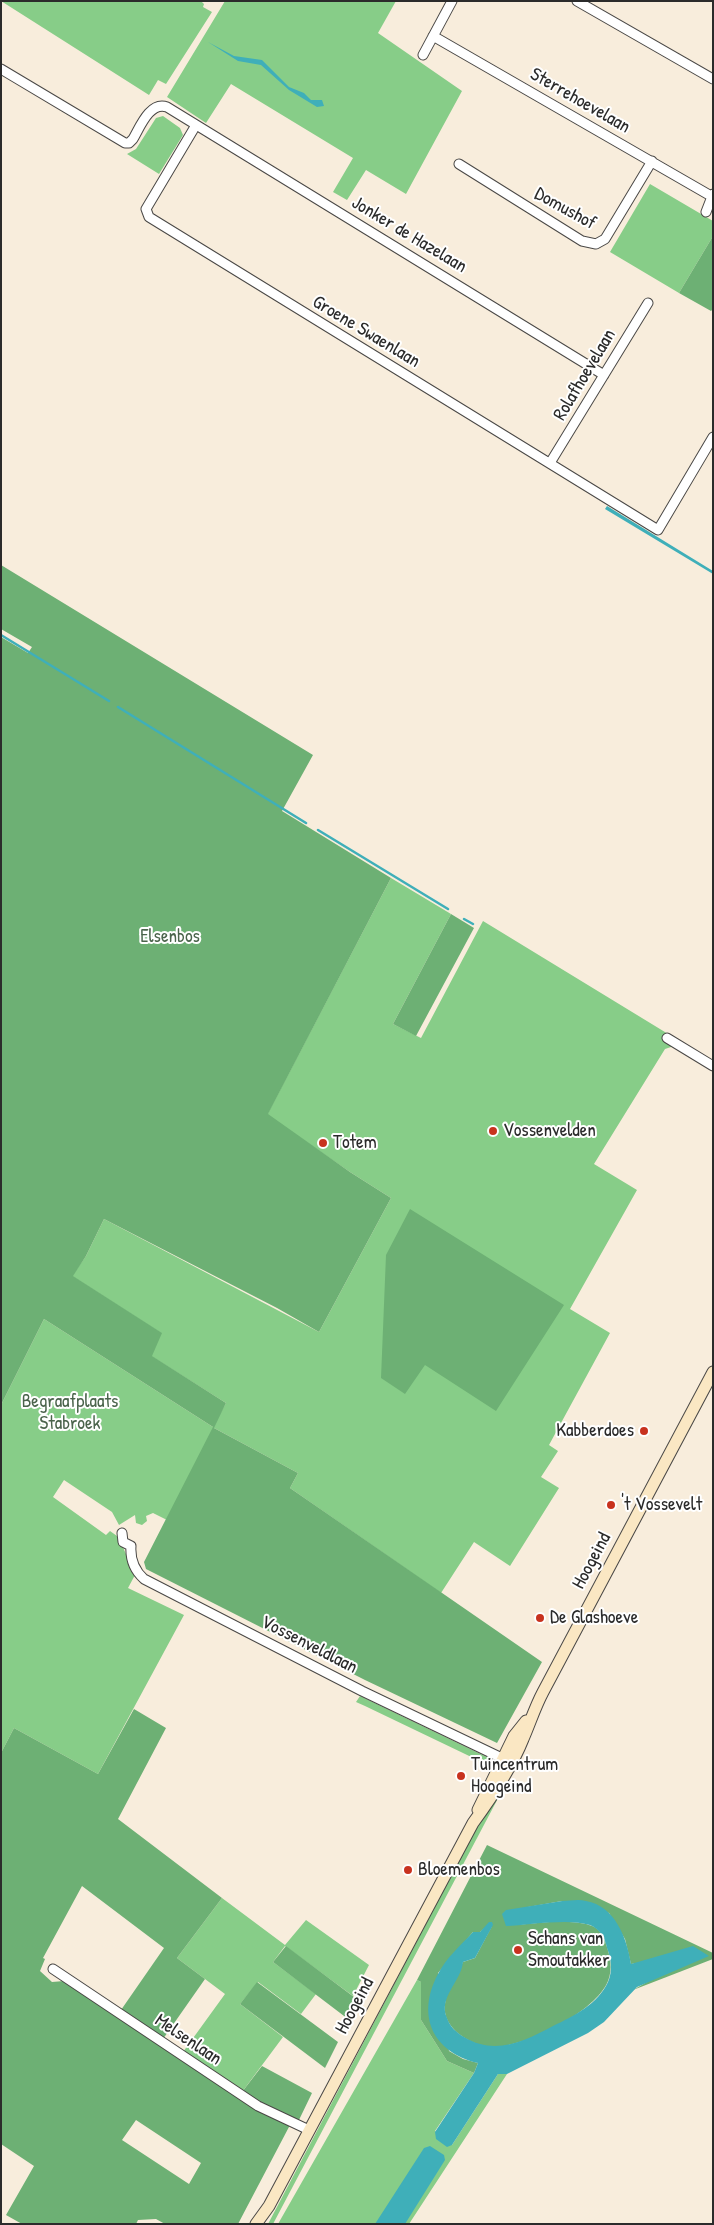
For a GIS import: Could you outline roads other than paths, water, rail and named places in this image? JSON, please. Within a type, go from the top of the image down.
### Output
[{"type":"main road","name":"Hoogeind","points":[[256,2224],[269,2206],[473,1823],[489,1802],[506,1760],[523,1739],[531,1714],[713,1372]]},
{"type":"main road","name":"Hoogeind","points":[[264,2224],[269,2206]]},
{"type":"street","points":[[423,55],[452,1]]},
{"type":"street","points":[[577,1],[713,79]]},
{"type":"street","name":"Sterrehoevelaan","points":[[433,36],[712,195],[706,212]]},
{"type":"street","name":"Jonker de Hazelaan","points":[[1,69],[124,143],[129,143],[133,139],[148,115],[158,106],[167,107],[604,375]]},
{"type":"street","name":"Groene Swaenlaan","points":[[196,125],[146,209],[149,217],[658,530],[713,437]]},
{"type":"street","name":"Domushof","points":[[458,164],[582,242],[596,244],[605,239],[652,161]]},
{"type":"street","name":"Rolafhoevelaan","points":[[550,463],[648,303]]},
{"type":"street","points":[[667,1038],[713,1066]]},
{"type":"street","name":"Vossenveldlaan","points":[[122,1533],[123,1542],[131,1546],[134,1568],[144,1579],[353,1686],[506,1760]]},
{"type":"street","name":"Melsenlaan","points":[[54,1969],[258,2106],[309,2130]]},
{"type":"water","points":[[208,42],[234,56],[262,60],[289,87],[304,93],[311,100],[322,100],[324,106],[317,107],[289,90],[261,65],[238,61]]},
{"type":"water","points":[[607,506],[713,571],[713,574],[605,509]]},
{"type":"water","points":[[562,1901],[586,1901],[605,1909],[612,1916],[623,1934],[631,1964],[693,1946],[709,1956],[637,1987],[604,2022],[588,2033],[507,2074],[498,2074],[452,2145],[447,2147],[436,2139],[435,2132],[474,2073],[478,2063],[462,2058],[449,2050],[439,2041],[433,2030],[428,2004],[438,1974],[449,1957],[473,1932],[480,1932],[489,1922],[492,1922],[493,1925],[475,1958],[463,1962],[445,2003],[448,2021],[454,2029],[476,2043],[498,2046],[532,2037],[577,2013],[598,1997],[610,1978],[610,1960],[602,1934],[590,1925],[571,1922],[506,1926],[502,1914],[506,1910]]},
{"type":"water","points":[[430,2146],[444,2155],[445,2160],[405,2224],[375,2224],[424,2148]]},
{"type":"waterway","points":[[1,635],[109,701]]},
{"type":"waterway","points":[[118,707],[306,823]]},
{"type":"waterway","points":[[318,830],[448,909]]},
{"type":"waterway","points":[[464,919],[473,924]]},
{"type":"place","name":"Vossenvelden","points":[[493,1131]]},
{"type":"place","name":"Totem","points":[[323,1143]]},
{"type":"place","name":"Kabberdoes","points":[[644,1431]]},
{"type":"place","name":"'t Vossevelt","points":[[611,1505]]},
{"type":"place","name":"De Glashoeve","points":[[540,1618]]},
{"type":"place","name":"Tuincentrum Hoogeind","points":[[461,1776]]},
{"type":"place","name":"Bloemenbos","points":[[408,1870]]},
{"type":"place","name":"Schans van Smoutakker","points":[[518,1950]]},
{"type":"park label","name":"Elsenbos","points":[[170,937]]},
{"type":"park label","name":"Begraafplaats Stabroek","points":[[70,1413]]}]
